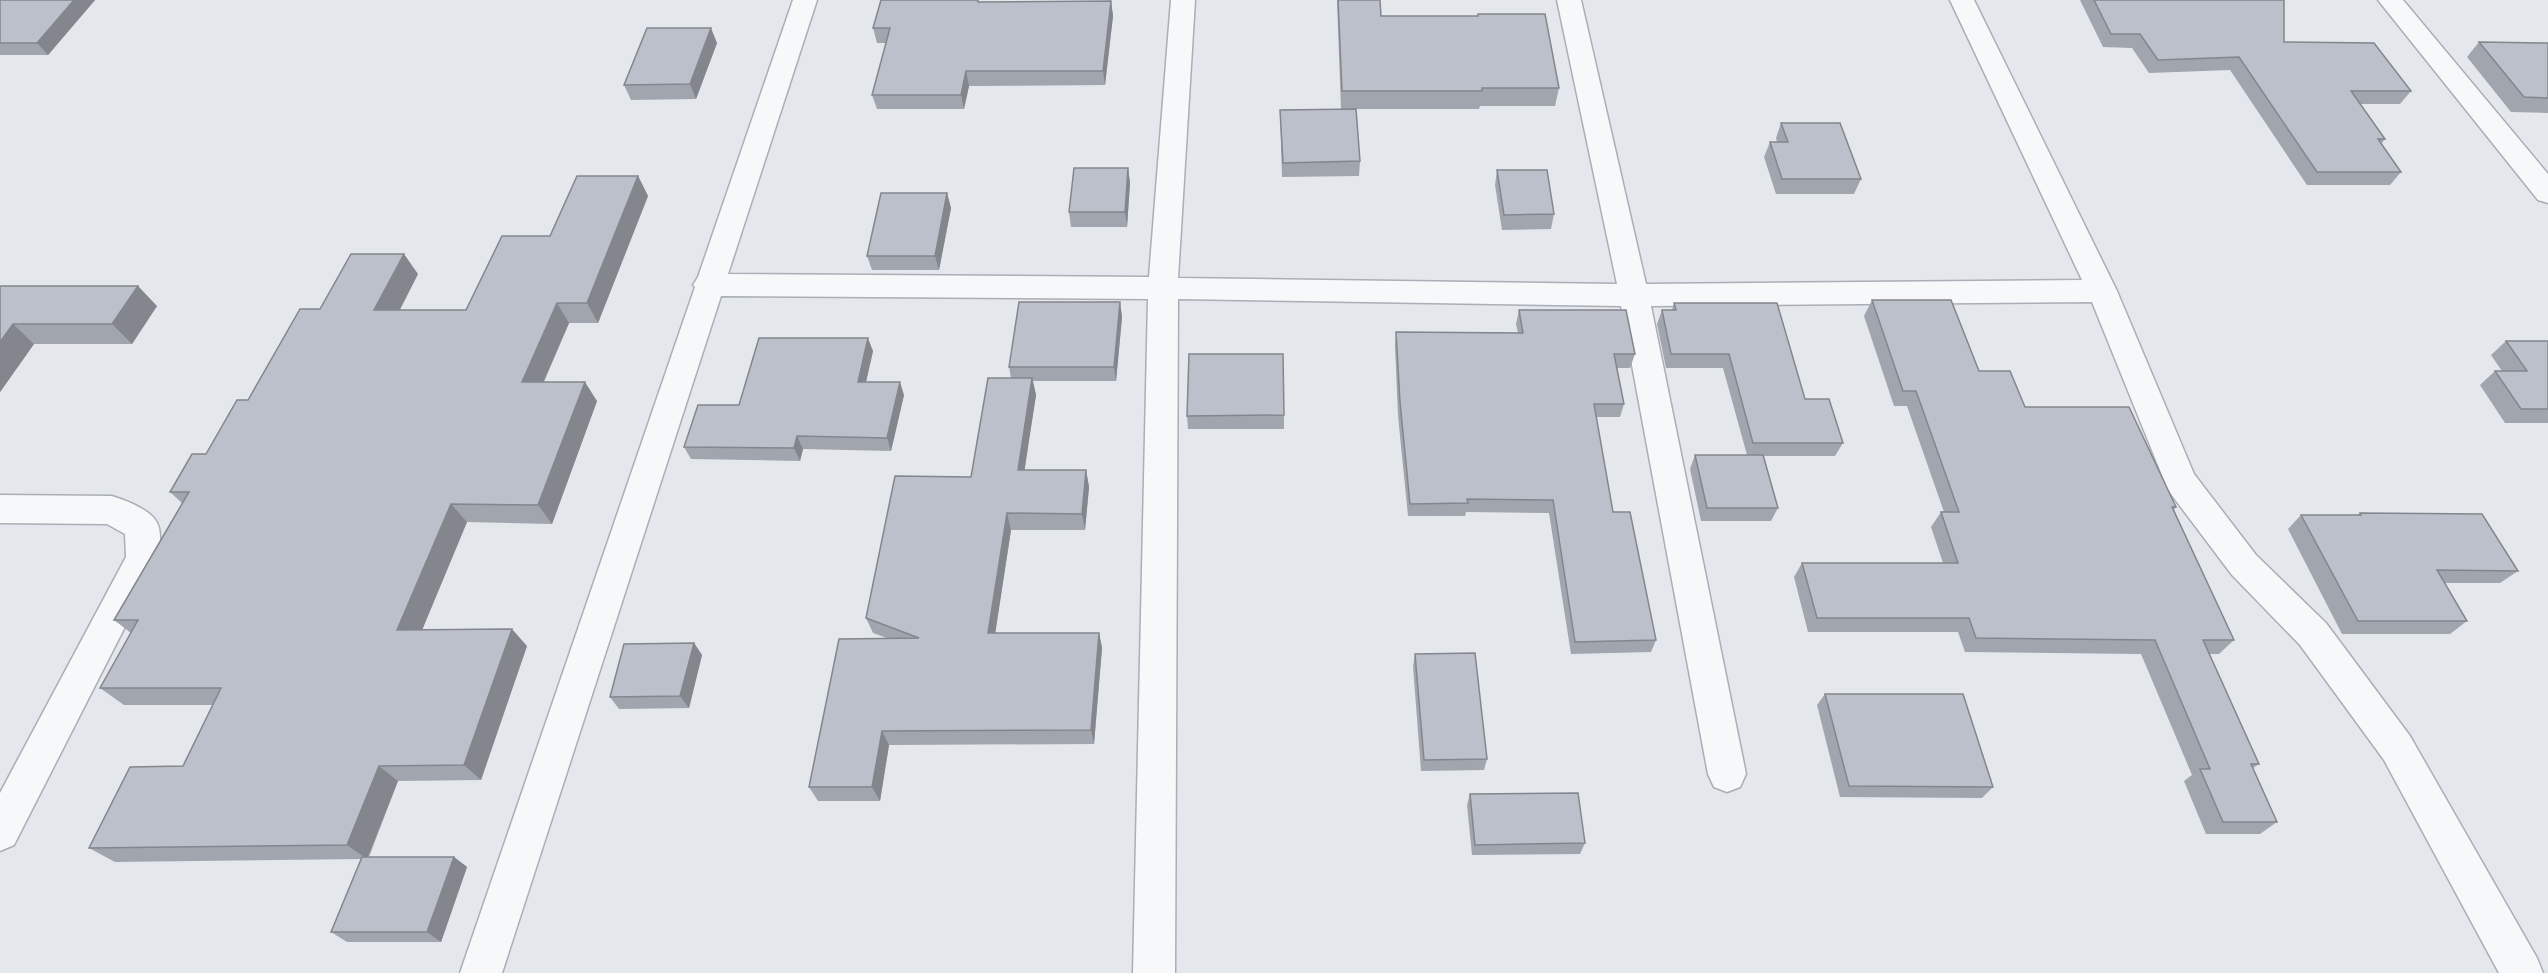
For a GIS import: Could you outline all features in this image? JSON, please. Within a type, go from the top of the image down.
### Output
[{"type":"street","points":[[481,973],[708,285],[805,0]]},
{"type":"street","points":[[1154,973],[1163,288],[1183,0]]},
{"type":"street","points":[[1569,0],[1634,295],[1727,774]]},
{"type":"street","points":[[1962,0],[2102,291],[2181,481],[2244,565],[2313,634],[2397,748],[2522,973]]},
{"type":"street","points":[[2390,0],[2548,193]]},
{"type":"street","points":[[708,285],[1163,288],[1634,295],[2102,291]]},
{"type":"street","points":[[0,509],[112,510],[142,527],[143,558],[0,832]]},
{"type":"building","points":[[0,0],[74,0],[37,43],[0,43]]},
{"type":"building","points":[[881,0],[1111,1],[1103,71],[966,71],[961,95],[872,95],[890,28],[873,28]]},
{"type":"building","points":[[1338,0],[1380,0],[1381,16],[1545,14],[1559,88],[1482,88],[1482,91],[1342,91]]},
{"type":"building","points":[[2094,0],[2284,0],[2284,42],[2374,43],[2411,91],[2351,91],[2385,139],[2378,139],[2401,172],[2317,172],[2239,57],[2158,60],[2140,34],[2111,34]]},
{"type":"building","points":[[647,28],[711,28],[690,84],[624,85]]},
{"type":"building","points":[[2479,42],[2548,43],[2548,98],[2524,97]]},
{"type":"building","points":[[1356,109],[1360,161],[1283,163],[1280,110]]},
{"type":"building","points":[[1781,123],[1840,123],[1861,179],[1782,179],[1770,142],[1788,142]]},
{"type":"building","points":[[1074,168],[1128,168],[1125,212],[1069,212]]},
{"type":"building","points":[[1497,170],[1547,170],[1554,214],[1504,215]]},
{"type":"building","points":[[577,176],[638,176],[587,303],[557,303],[522,382],[585,382],[538,505],[451,504],[397,630],[512,629],[464,765],[379,766],[347,845],[89,848],[130,767],[183,766],[221,688],[100,688],[138,620],[114,620],[189,492],[170,492],[192,454],[206,454],[237,400],[248,400],[300,309],[320,309],[351,254],[404,254],[374,310],[466,310],[502,236],[550,236]]},
{"type":"building","points":[[881,193],[947,193],[935,256],[867,256]]},
{"type":"building","points":[[0,286],[138,286],[112,324],[13,324],[0,342]]},
{"type":"building","points":[[1872,300],[1951,300],[1979,371],[2010,371],[2025,407],[2129,407],[2176,507],[2172,507],[2234,640],[2203,640],[2259,764],[2251,764],[2277,822],[2223,822],[2200,769],[2210,769],[2155,640],[1976,638],[1969,618],[1817,618],[1802,563],[1958,563],[1941,512],[1959,512],[1916,391],[1903,391]]},
{"type":"building","points":[[1019,302],[1120,302],[1114,367],[1009,367]]},
{"type":"building","points":[[1674,303],[1777,303],[1805,399],[1829,399],[1843,443],[1753,443],[1729,354],[1671,354],[1662,310],[1676,310]]},
{"type":"building","points":[[1519,310],[1626,310],[1635,354],[1614,354],[1624,404],[1594,404],[1613,512],[1630,512],[1656,640],[1575,642],[1553,500],[1467,499],[1468,503],[1410,504],[1396,332],[1523,333]]},
{"type":"building","points":[[759,338],[868,338],[858,382],[900,382],[887,438],[797,436],[794,448],[684,447],[698,405],[739,405]]},
{"type":"building","points":[[2506,341],[2548,341],[2548,409],[2521,409],[2495,371],[2527,371]]},
{"type":"building","points":[[1189,354],[1283,354],[1284,415],[1187,416]]},
{"type":"building","points":[[988,378],[1032,378],[1018,470],[1086,470],[1082,514],[1007,513],[988,633],[1099,633],[1091,730],[882,731],[872,787],[809,787],[839,639],[919,638],[866,618],[895,476],[971,477]]},
{"type":"building","points":[[1695,455],[1763,455],[1778,508],[1707,508]]},
{"type":"building","points":[[2360,513],[2482,514],[2518,571],[2437,570],[2467,621],[2358,621],[2301,515],[2361,515]]},
{"type":"building","points":[[694,643],[680,696],[610,697],[624,644]]},
{"type":"building","points":[[1475,653],[1487,759],[1424,760],[1415,654]]},
{"type":"building","points":[[1825,694],[1963,694],[1993,787],[1849,786]]},
{"type":"building","points":[[1578,793],[1585,843],[1475,845],[1470,794]]},
{"type":"building","points":[[362,857],[454,857],[427,932],[331,932]]}]
